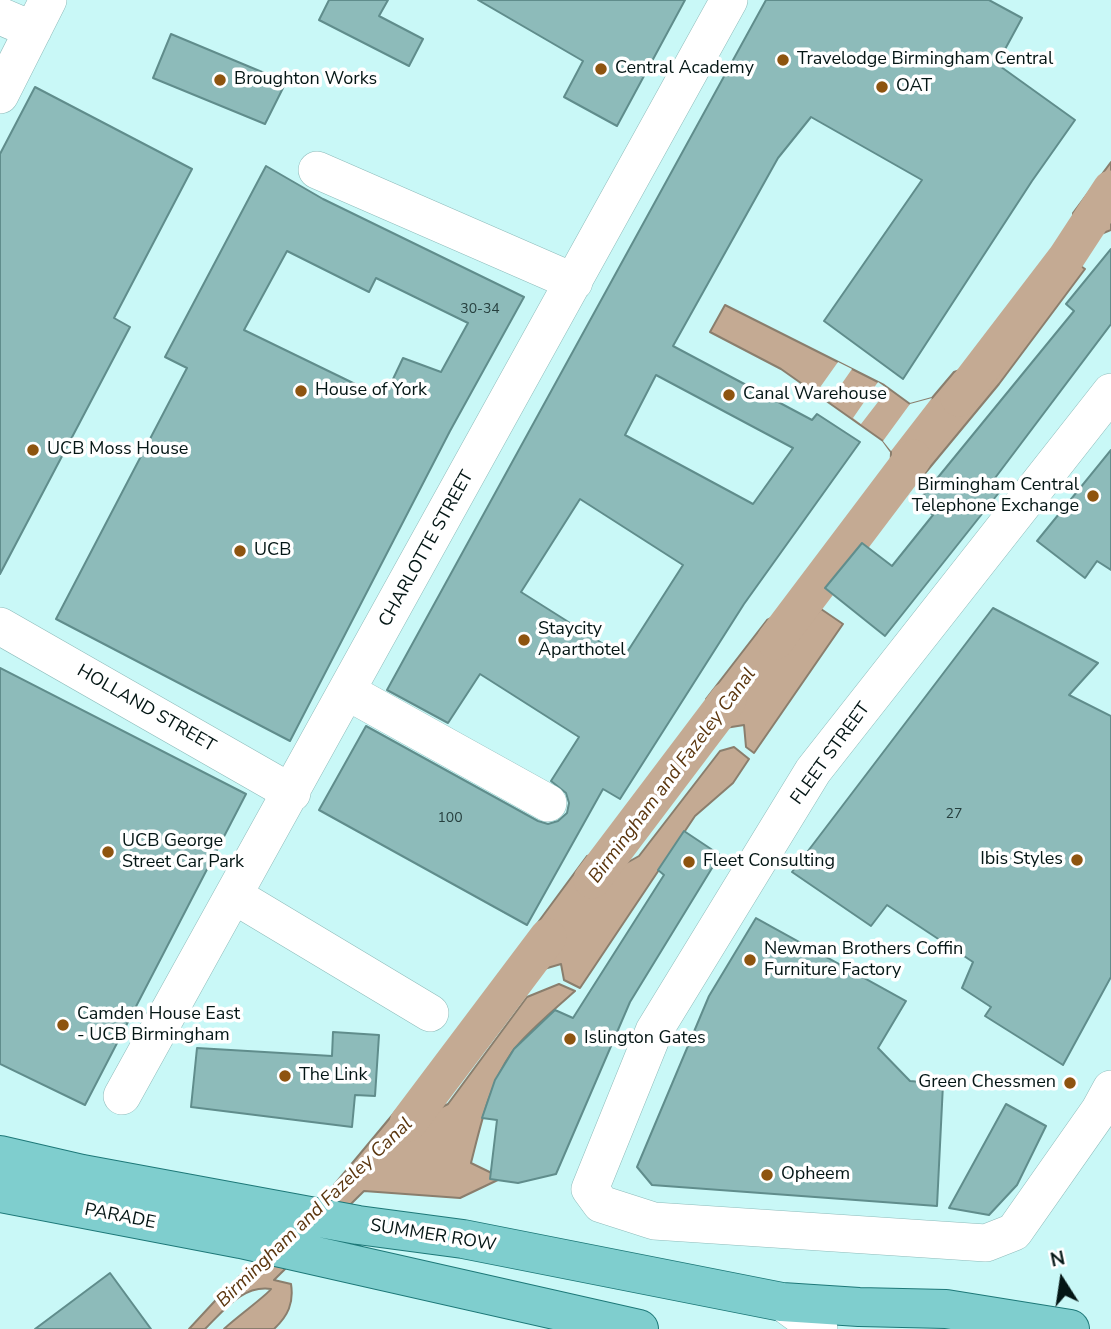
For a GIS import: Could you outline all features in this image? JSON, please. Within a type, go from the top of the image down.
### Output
[{"type":"main road","name":"PARADE","points":[[0,1155],[82,1174]]},
{"type":"main road","name":"SUMMER ROW","points":[[82,1174],[358,1225],[463,1239],[782,1302],[859,1307],[947,1308],[1070,1329]]},
{"type":"main road","name":"PARADE","points":[[0,1193],[241,1240],[526,1304]]},
{"type":"main road","points":[[526,1304],[639,1329]]},
{"type":"street","name":"CHARLOTTE STREET","points":[[122,1096],[729,0]]},
{"type":"street","points":[[0,94],[27,15]]},
{"type":"street","points":[[317,170],[574,282]]},
{"type":"street","name":"FLEET STREET","points":[[1111,392],[813,771],[654,1031],[590,1189],[601,1204],[654,1221],[986,1243],[1014,1233],[1100,1111],[1111,1088]]},
{"type":"street","name":"HOLLAND STREET","points":[[0,626],[292,793]]},
{"type":"street","points":[[348,692],[548,803]]},
{"type":"street","points":[[235,896],[430,1013]]},
{"type":"street","name":"SUMMER ROW","points":[[782,1302],[819,1329]]},
{"type":"street","points":[[526,1304],[564,1329]]},
{"type":"street","points":[[905,1329],[947,1308]]},
{"type":"water","points":[[1111,162],[1111,230],[1082,242],[1066,258],[1074,230],[1073,213]]},
{"type":"water","points":[[1078,264],[1085,269],[999,384],[917,483],[903,485],[882,498],[890,478],[891,452],[883,441],[781,369],[710,332],[725,305],[884,385],[910,404],[932,398],[954,372],[989,360],[987,372],[993,373]]},
{"type":"water","points":[[805,602],[799,623],[801,631],[821,609],[843,624],[754,753],[746,747],[744,725],[719,729],[698,738],[709,711],[706,699],[767,620]]},
{"type":"water","points":[[734,747],[749,759],[733,783],[695,816],[580,988],[564,980],[561,964],[517,977],[526,954],[525,940],[587,856],[604,852],[621,842],[623,865],[639,856],[720,751]]},
{"type":"water","points":[[559,984],[575,991],[517,1045],[497,1078],[482,1119],[471,1163],[502,1178],[460,1198],[364,1191],[274,1280],[291,1284],[292,1297],[289,1309],[274,1329],[224,1329],[271,1289],[261,1289],[235,1300],[205,1329],[189,1329],[226,1289],[336,1186],[334,1185],[399,1107],[423,1095],[439,1082],[431,1105],[432,1112],[448,1104],[527,997]]},
{"type":"pier","points":[[838,362],[852,369],[829,402],[816,393]]},
{"type":"pier","points":[[878,382],[888,389],[861,424],[853,418]]},
{"type":"pier","points":[[932,398],[891,451],[883,441],[910,404]]},
{"type":"building","points":[[329,0],[388,0],[379,16],[423,39],[409,66],[319,20]]},
{"type":"building","name":"Central Academy","points":[[478,0],[685,0],[617,126],[564,97],[583,61]]},
{"type":"building","points":[[766,0],[989,0],[1022,18],[997,64],[1075,120],[903,379],[824,321],[922,180],[811,117],[778,158],[673,346],[812,420],[817,414],[860,442],[744,604],[620,799],[603,789],[527,925],[319,810],[366,726],[548,824],[558,821],[567,813],[569,803],[566,793],[551,781],[579,737],[480,674],[448,723],[387,690]],"holes":[[[656,375],[793,448],[753,504],[625,435]],[[580,499],[683,565],[624,657],[521,592]]]},
{"type":"building","name":"Broughton Works","points":[[171,34],[286,82],[265,124],[153,78]]},
{"type":"building","points":[[35,87],[192,169],[114,318],[130,327],[0,574],[0,154]]},
{"type":"building","name":"UCB","points":[[266,166],[323,199],[524,297],[450,431],[290,741],[56,619],[187,368],[165,357]],"holes":[[[287,251],[369,292],[376,278],[468,323],[441,372],[403,358],[384,398],[244,330]]]},
{"type":"building","points":[[1111,249],[1111,324],[992,482],[1001,490],[885,636],[825,588],[862,543],[892,566],[933,515],[917,503],[1074,311],[1066,304]]},
{"type":"building","name":"Birmingham Central Telephone Exchange","points":[[1111,450],[1111,570],[1097,561],[1085,578],[1037,541]]},
{"type":"building","points":[[993,608],[1098,663],[1069,695],[1111,716],[1111,977],[1063,1065],[985,1016],[991,1007],[962,988],[973,962],[887,905],[871,926],[792,872]]},
{"type":"building","name":"UCB George Street Car Park","points":[[0,668],[246,794],[85,1105],[0,1064]]},
{"type":"building","name":"Islington Gates","points":[[684,831],[720,855],[630,1002],[556,1174],[518,1183],[490,1179],[497,1120],[482,1118],[495,1080],[514,1049],[555,1010],[573,1018],[664,875],[658,870]]},
{"type":"building","points":[[756,918],[906,1001],[878,1048],[910,1081],[943,1084],[937,1206],[652,1185],[637,1167],[709,996]]},
{"type":"building","name":"The Link","points":[[333,1032],[379,1035],[375,1096],[355,1095],[352,1127],[191,1107],[197,1048],[332,1056]]},
{"type":"building","points":[[1006,1104],[1046,1126],[1017,1185],[989,1215],[949,1208]]},
{"type":"building","points":[[110,1273],[151,1329],[35,1329]]},
{"type":"waterway","name":"Birmingham and Fazeley Canal","points":[[959,398],[1066,258],[1111,189]]},
{"type":"waterway","name":"Birmingham and Fazeley Canal","points":[[775,641],[913,458]]},
{"type":"waterway","name":"Birmingham and Fazeley Canal","points":[[592,880],[728,700]]},
{"type":"waterway","name":"Birmingham and Fazeley Canal","points":[[408,1123],[548,937]]},
{"type":"place","name":"Travelodge Birmingham Central","points":[[783,60]]},
{"type":"place","name":"Central Academy","points":[[601,69]]},
{"type":"place","name":"Broughton Works","points":[[220,80]]},
{"type":"place","name":"OAT","points":[[882,87]]},
{"type":"place","name":"House of York","points":[[301,391]]},
{"type":"place","name":"Canal Warehouse","points":[[729,395]]},
{"type":"place","name":"UCB Moss House","points":[[33,450]]},
{"type":"place","name":"Birmingham Central Telephone Exchange","points":[[1093,496]]},
{"type":"place","name":"UCB","points":[[240,551]]},
{"type":"place","name":"Staycity Aparthotel","points":[[524,640]]},
{"type":"place","name":"UCB George Street Car Park","points":[[108,852]]},
{"type":"place","name":"Ibis Styles","points":[[1077,860]]},
{"type":"place","name":"Fleet Consulting","points":[[689,862]]},
{"type":"place","name":"Newman Brothers Coffin Furniture Factory","points":[[750,960]]},
{"type":"place","name":"Camden House East - UCB Birmingham","points":[[63,1025]]},
{"type":"place","name":"Islington Gates","points":[[570,1039]]},
{"type":"place","name":"The Link","points":[[285,1076]]},
{"type":"place","name":"Green Chessmen","points":[[1070,1083]]},
{"type":"place","name":"Opheem","points":[[767,1175]]}]
